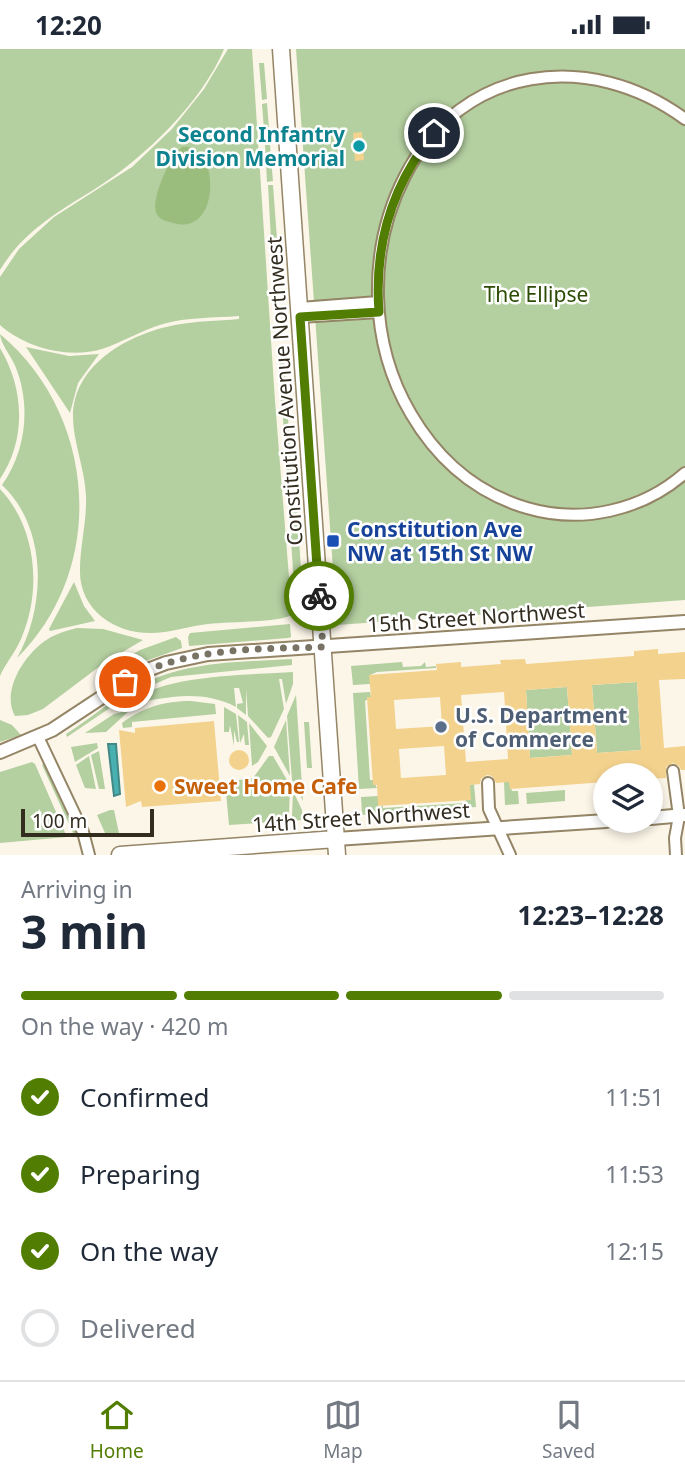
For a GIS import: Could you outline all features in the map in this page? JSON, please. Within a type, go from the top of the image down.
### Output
[{"type":"highway","name":"Constitution Avenue Northwest","points":[[281,49],[336,847]]},
{"type":"highway","name":"14th Street Northwest","points":[[120,855],[336,847]]},
{"type":"main road","name":"15th Street Northwest","points":[[0,752],[38,737],[73,718],[137,674],[166,663],[208,654],[685,622]]},
{"type":"main road","points":[[663,816],[683,813]]},
{"type":"main road","name":"14th Street Northwest","points":[[336,847],[498,828],[593,822]]},
{"type":"street","points":[[685,119],[639,89],[580,72],[538,74],[485,93],[434,133],[404,176],[383,237],[378,277],[381,331],[390,368],[411,414],[446,460],[488,493],[539,511],[584,515],[635,503],[656,494],[685,473]]},
{"type":"street","points":[[300,312],[379,307]]},
{"type":"street","points":[[38,737],[83,832],[89,855]]},
{"type":"street","points":[[673,771],[683,813],[675,838],[676,855]]},
{"type":"street","points":[[488,783],[489,809],[510,855]]},
{"type":"green space","points":[[0,49],[224,49],[202,89],[153,144],[116,175],[32,232],[0,270]]},
{"type":"green space","points":[[228,49],[252,49],[292,615],[285,618],[208,624],[157,633],[137,632],[124,629],[101,616],[85,596],[81,584],[80,561],[86,496],[74,426],[75,398],[93,367],[123,344],[157,329],[239,319],[239,316],[172,322],[148,329],[102,349],[62,352],[22,340],[0,325],[0,277],[19,249],[54,217],[132,167],[172,129],[204,89]]},
{"type":"green space","name":"The Ellipse","points":[[296,49],[685,49],[685,600],[337,625]]},
{"type":"green space","points":[[259,63],[264,63],[267,99],[262,100]]},
{"type":"green space","points":[[267,103],[270,141],[265,142],[262,104]]},
{"type":"green space","points":[[265,145],[270,145],[273,181],[267,182]]},
{"type":"green space","points":[[182,147],[195,149],[203,158],[209,172],[210,187],[208,202],[202,215],[192,223],[178,224],[158,216],[155,210],[158,191],[167,169]]},
{"type":"green space","points":[[268,185],[273,185],[277,239],[271,240]]},
{"type":"green space","points":[[272,243],[277,243],[279,278],[274,278]]},
{"type":"green space","points":[[0,334],[32,367],[56,406],[72,448],[79,493],[77,537],[66,581],[46,622],[17,658],[27,638],[33,615],[38,569],[35,545],[28,523],[17,503],[2,485],[21,443],[24,398],[16,368]]},
{"type":"green space","points":[[26,347],[69,356],[99,354],[78,383],[70,413]]},
{"type":"green space","points":[[0,348],[14,380],[19,413],[15,447],[0,479]]},
{"type":"green space","points":[[279,361],[284,361],[287,401],[281,401]]},
{"type":"green space","points":[[282,405],[287,405],[290,446],[285,447]]},
{"type":"green space","points":[[290,449],[293,489],[288,489],[285,450]]},
{"type":"green space","points":[[0,489],[22,522],[32,561],[33,581],[28,620],[19,644],[0,676]]},
{"type":"green space","points":[[293,492],[297,508],[304,616],[296,617],[288,493]]},
{"type":"green space","points":[[74,582],[84,606],[95,621],[50,631],[49,629]]},
{"type":"green space","points":[[290,624],[291,637],[288,638],[189,646],[190,633]]},
{"type":"green space","points":[[77,628],[103,629],[143,640],[104,663],[43,709],[28,715],[15,716],[11,706],[13,683],[25,661],[51,637]]},
{"type":"green space","points":[[176,637],[181,641],[182,648],[118,671],[119,662],[140,650]]},
{"type":"green space","points":[[292,659],[292,665],[171,677],[129,695],[67,737],[66,734],[119,697],[156,678],[213,664]]},
{"type":"green space","points":[[402,662],[403,667],[421,666],[425,662],[426,667],[436,668],[377,672],[370,675],[370,684],[353,685],[351,666]]},
{"type":"green space","points":[[293,672],[293,684],[286,704],[282,679],[279,679],[284,709],[271,737],[268,738],[248,716],[246,689],[246,715],[237,708],[237,704],[243,703],[239,688],[234,688],[236,707],[223,701],[197,696],[170,697],[129,705],[142,695],[160,687],[182,682]]},
{"type":"green space","points":[[637,682],[641,750],[597,753],[592,685]]},
{"type":"green space","points":[[567,687],[572,755],[530,758],[526,690]]},
{"type":"green space","points":[[370,692],[371,697],[365,701],[370,780],[373,780],[377,788],[359,789],[353,693]]},
{"type":"green space","points":[[296,695],[303,801],[292,780],[287,716]]},
{"type":"green space","points":[[172,702],[215,704],[216,714],[132,722],[132,727],[123,728],[122,723],[146,709]]},
{"type":"green space","points":[[224,707],[236,714],[239,742],[234,730],[234,746],[230,725],[229,732],[224,732]]},
{"type":"green space","points":[[130,710],[106,732],[85,733],[114,714]]},
{"type":"green space","points":[[238,715],[247,722],[249,745],[245,745],[244,734],[240,743]]},
{"type":"green space","points":[[0,720],[12,725],[21,735],[0,742]]},
{"type":"green space","points":[[286,720],[290,776],[274,747]]},
{"type":"green space","points":[[304,722],[309,722],[312,768],[307,768]]},
{"type":"green space","points":[[249,723],[267,746],[258,762],[252,766]]},
{"type":"green space","points":[[97,743],[98,748],[75,762],[71,747]]},
{"type":"green space","points":[[99,751],[105,789],[99,789],[91,755]]},
{"type":"green space","points":[[89,756],[96,789],[85,788],[76,765]]},
{"type":"green space","points":[[269,756],[273,756],[290,785],[289,816],[292,816],[293,791],[302,810],[303,820],[229,825],[225,782],[253,778]]},
{"type":"green space","points":[[45,761],[78,835],[74,835],[42,765]]},
{"type":"green space","points":[[32,762],[67,837],[0,843],[0,772]]},
{"type":"green space","points":[[504,782],[509,782],[512,791],[518,791],[519,804],[505,805]]},
{"type":"green space","points":[[474,784],[476,807],[362,815],[361,797],[378,796],[378,806],[383,808],[465,803],[470,785]]},
{"type":"green space","points":[[565,790],[565,801],[527,804],[526,793]]},
{"type":"green space","points":[[114,810],[119,833],[105,833],[97,815]]},
{"type":"water","points":[[108,744],[116,744],[120,794],[114,796]]},
{"type":"building","name":"Second Infantry Division Memorial","points":[[362,132],[364,160],[355,161],[353,133]]},
{"type":"building","name":"U.S. Department of Commerce","points":[[658,649],[658,654],[685,652],[685,679],[659,680],[664,748],[685,746],[685,770],[673,763],[666,767],[666,778],[663,778],[663,763],[593,763],[593,783],[510,789],[509,782],[496,783],[492,776],[487,775],[481,779],[480,784],[470,785],[471,800],[378,806],[377,785],[373,785],[367,697],[371,697],[369,675],[437,670],[436,664],[461,662],[461,667],[501,664],[500,660],[525,659],[526,664],[634,656],[634,651]],"holes":[[[637,682],[641,750],[597,753],[592,685]],[[567,687],[572,755],[530,758],[526,690]],[[504,692],[508,759],[466,762],[461,695]],[[440,697],[442,726],[396,729],[394,700]],[[444,746],[446,775],[401,778],[399,749]]]},
{"type":"building","points":[[214,721],[221,801],[142,807],[141,801],[126,807],[119,730],[135,733],[135,728]]},
{"type":"building","points":[[239,750],[246,753],[249,760],[246,767],[239,770],[232,767],[229,760],[232,753]]},
{"type":"way so far","points":[[125,682],[157,666],[196,656],[323,647],[319,596]]},
{"type":"place","name":"Second Infantry Division Memorial","points":[[359,146]]},
{"type":"place","name":"Constitution Ave NW at 15th St NW","points":[[333,541]]},
{"type":"place","name":"U.S. Department of Commerce","points":[[441,727]]},
{"type":"place","name":"Sweet Home Cafe","points":[[160,786]]},
{"type":"route","points":[[319,596],[300,317],[379,312],[379,265],[391,208],[404,176],[434,133]]}]
